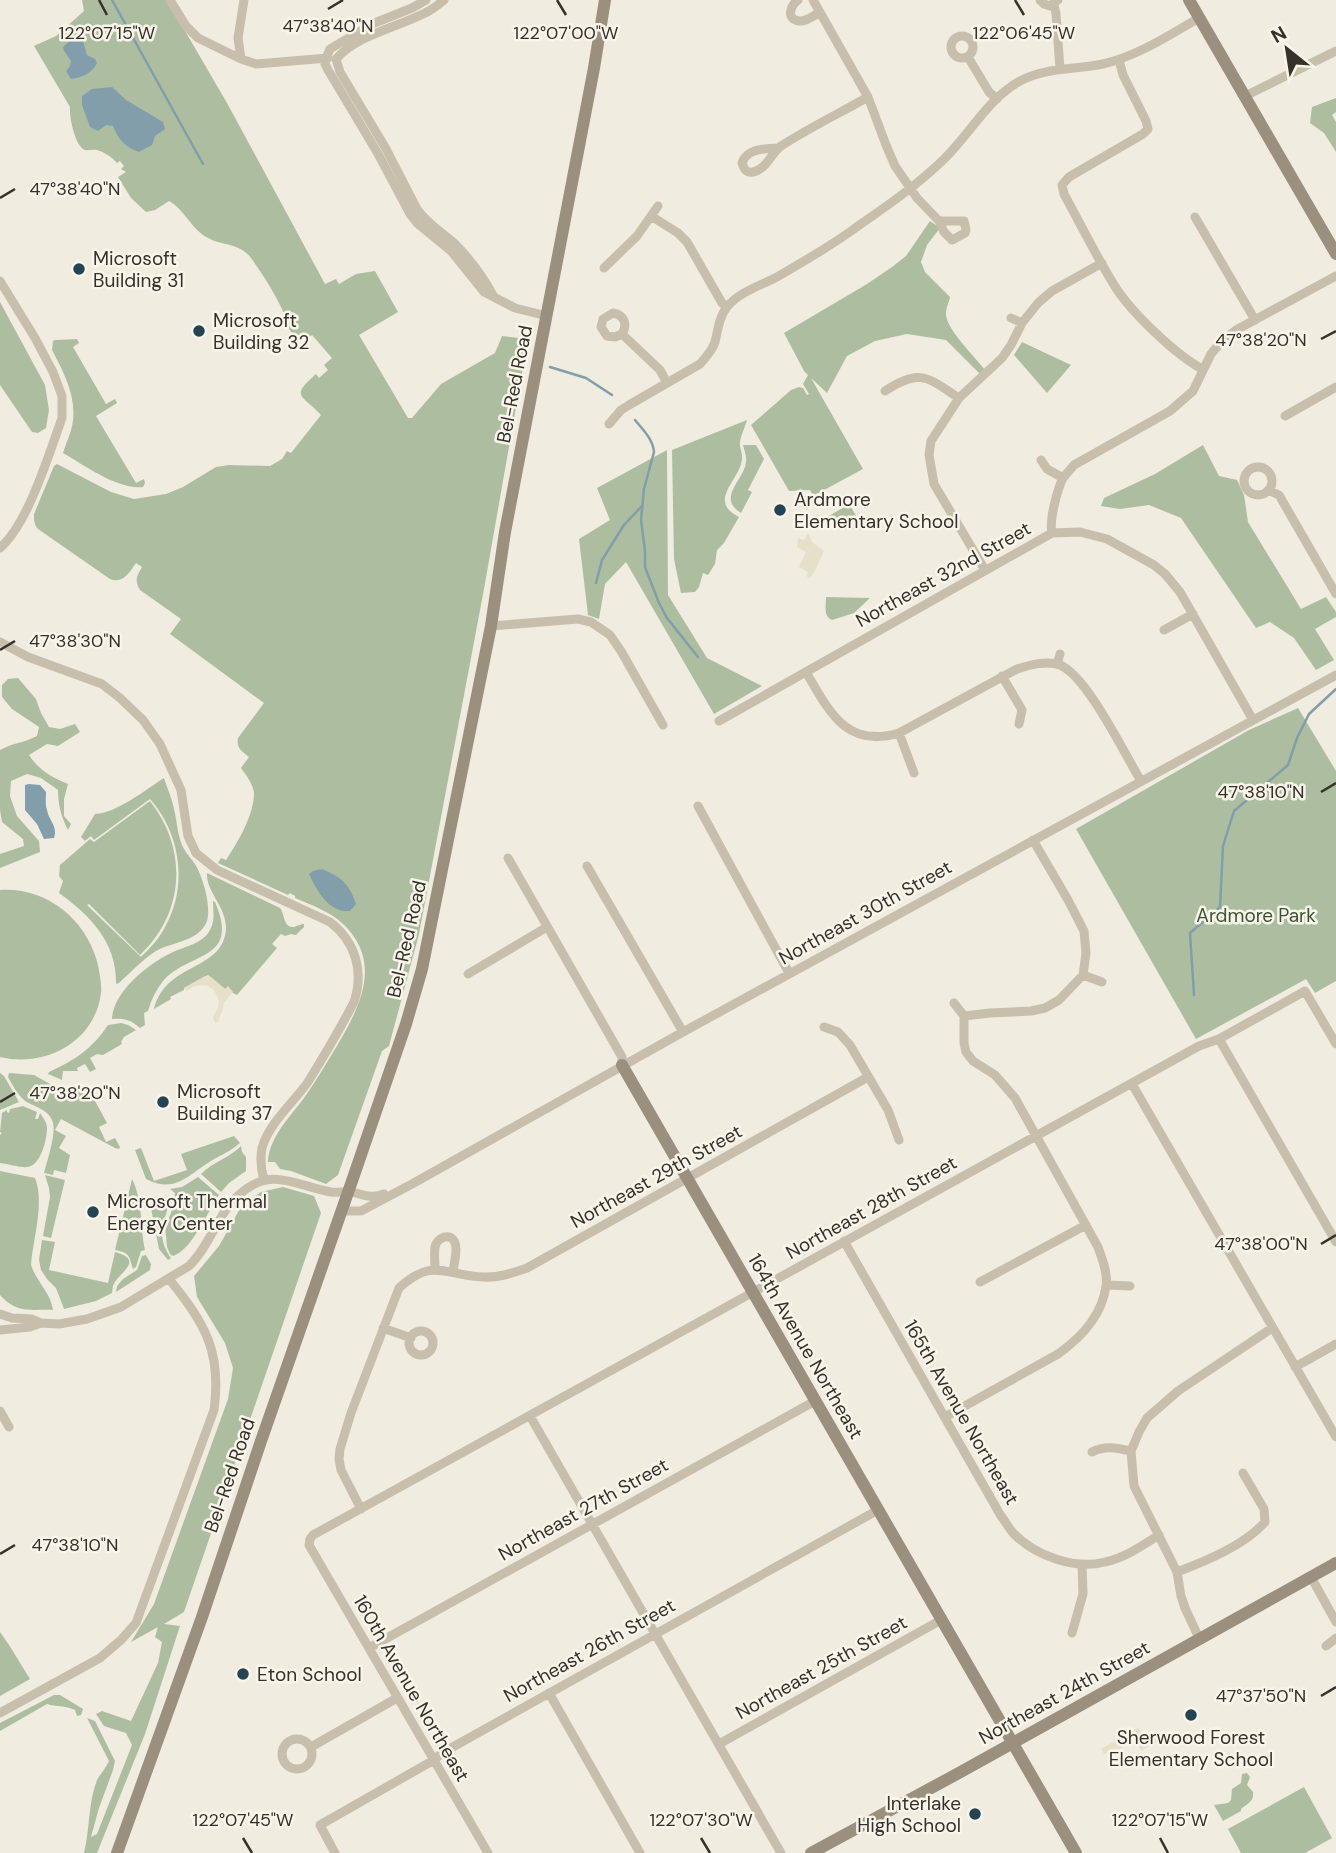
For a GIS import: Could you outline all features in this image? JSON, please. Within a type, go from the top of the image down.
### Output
[{"type":"main road","name":"Bel-Red Road","points":[[117,1853],[202,1617],[422,969],[491,626],[505,532],[605,0]]},
{"type":"main road","points":[[1189,0],[1335,248]]},
{"type":"main road","name":"164th Avenue Northeast","points":[[622,1065],[1076,1853]]},
{"type":"main road","name":"Northeast 24th Street","points":[[811,1853],[1336,1563]]},
{"type":"street","points":[[170,0],[186,26],[198,38],[257,64],[338,57],[374,28],[423,14],[443,0]]},
{"type":"street","points":[[241,59],[238,38],[244,0]]},
{"type":"street","points":[[381,149],[328,70],[326,58],[330,49],[426,0]]},
{"type":"street","points":[[798,0],[792,4],[790,10],[797,21],[803,21],[820,12]]},
{"type":"street","points":[[813,0],[868,97],[895,166],[909,187],[939,221]]},
{"type":"street","points":[[1040,0],[1047,6],[1056,2],[1060,69]]},
{"type":"street","points":[[609,424],[621,410],[700,364],[714,345],[720,320],[727,307],[856,228],[943,160],[997,99],[1019,82],[1037,74],[1119,60],[1199,18]]},
{"type":"street","points":[[227,52],[238,38]]},
{"type":"street","points":[[1245,96],[1336,51]]},
{"type":"street","points":[[338,57],[340,72],[381,149],[408,212],[453,248],[484,292],[515,308],[547,316]]},
{"type":"street","points":[[968,57],[989,92],[997,99]]},
{"type":"street","points":[[1119,60],[1123,75],[1148,129],[1059,184],[1118,290],[1173,349],[1202,369]]},
{"type":"street","points":[[778,148],[868,97]]},
{"type":"street","points":[[604,268],[637,236],[658,206]]},
{"type":"street","points":[[651,216],[687,242],[727,307]]},
{"type":"street","points":[[1195,217],[1255,320]]},
{"type":"street","points":[[985,570],[933,484],[929,455],[931,441],[958,398],[1002,358],[1022,323],[1038,303],[1052,291],[1102,263]]},
{"type":"street","points":[[1041,460],[1047,470],[1063,478],[1074,465],[1182,402],[1193,391],[1202,369],[1221,342],[1255,320],[1336,276]]},
{"type":"street","points":[[0,281],[35,338],[62,396],[62,418],[37,486],[8,542],[0,548]]},
{"type":"street","points":[[1011,317],[1022,323]]},
{"type":"street","points":[[622,334],[660,370],[667,383]]},
{"type":"street","points":[[885,390],[903,379],[924,377],[958,398]]},
{"type":"street","points":[[1285,416],[1336,387]]},
{"type":"street","name":"Northeast 32nd Street","points":[[719,721],[1052,533],[1052,515],[1063,478]]},
{"type":"street","points":[[1268,490],[1279,495],[1336,594]]},
{"type":"street","points":[[1052,533],[1080,532],[1107,540],[1154,565],[1165,574],[1180,592],[1253,720]]},
{"type":"street","points":[[1164,630],[1192,614]]},
{"type":"street","points":[[491,626],[578,619],[591,622],[610,635],[663,725]]},
{"type":"street","points":[[0,642],[28,657],[102,684],[120,698],[143,720],[160,744],[181,790],[188,836],[193,848],[205,862],[232,877],[330,922],[350,944],[357,959],[358,982],[354,1002],[345,1019],[308,1081],[267,1138],[262,1149],[261,1169],[264,1180],[238,1195],[231,1203],[198,1258],[181,1272],[131,1302],[102,1315],[59,1324],[0,1314]]},
{"type":"street","points":[[1057,664],[1060,654]]},
{"type":"street","points":[[806,672],[835,719],[849,731],[866,737],[884,737],[899,733],[1017,668],[1032,664],[1057,664],[1073,673],[1086,687],[1141,781]]},
{"type":"street","name":"Northeast 30th Street","points":[[342,1211],[361,1211],[412,1184],[789,973],[1336,675]]},
{"type":"street","points":[[1002,676],[1022,710],[1019,724]]},
{"type":"street","points":[[899,733],[914,773]]},
{"type":"street","points":[[698,806],[789,973]]},
{"type":"street","points":[[964,1016],[1045,1008],[1059,1000],[1083,975],[1086,953],[1084,931],[1033,840]]},
{"type":"street","name":"164th Avenue Northeast","points":[[508,858],[622,1056],[622,1065]]},
{"type":"street","points":[[587,866],[683,1032]]},
{"type":"street","points":[[468,974],[547,927]]},
{"type":"street","points":[[1083,975],[1102,982]]},
{"type":"street","name":"Northeast 28th Street","points":[[310,1539],[753,1291],[1199,1046],[1219,1039],[1305,991],[1336,1044]]},
{"type":"street","points":[[945,1418],[1075,1343],[1098,1313],[1107,1284],[1098,1247],[1015,1098],[995,1075],[973,1061],[966,1052],[964,1016],[954,1003]]},
{"type":"street","points":[[824,1027],[838,1032],[850,1045],[888,1110],[899,1140]]},
{"type":"street","points":[[1219,1039],[1336,1242]]},
{"type":"street","name":"Northeast 29th Street","points":[[383,1328],[399,1288],[412,1276],[435,1269],[497,1277],[527,1268],[868,1077]]},
{"type":"street","points":[[1132,1084],[1336,1437]]},
{"type":"street","name":"Northeast 30th Street","points":[[264,1180],[289,1180],[332,1192],[348,1191],[376,1198],[412,1184]]},
{"type":"street","points":[[980,1282],[1086,1225]]},
{"type":"street","points":[[435,1269],[436,1243],[440,1238],[447,1237],[453,1240],[456,1246],[453,1271]]},
{"type":"street","name":"165th Avenue Northeast","points":[[844,1241],[1001,1516],[1024,1543],[1044,1554],[1082,1565]]},
{"type":"street","points":[[0,1713],[100,1658],[136,1623],[149,1590],[214,1410],[217,1390],[209,1337],[169,1279]]},
{"type":"street","points":[[1107,1284],[1130,1286]]},
{"type":"street","points":[[0,1330],[41,1323]]},
{"type":"street","points":[[361,1509],[341,1470],[340,1449],[383,1328],[411,1338]]},
{"type":"street","points":[[1199,1639],[1181,1596],[1177,1572],[1134,1486],[1131,1451],[1147,1418],[1178,1391],[1272,1328]]},
{"type":"street","points":[[1295,1367],[1336,1344]]},
{"type":"street","name":"Northeast 27th Street","points":[[369,1648],[815,1401]]},
{"type":"street","points":[[0,1411],[9,1427]]},
{"type":"street","points":[[530,1416],[781,1853]]},
{"type":"street","points":[[1091,1452],[1109,1447],[1131,1451]]},
{"type":"street","points":[[1177,1572],[1206,1561],[1270,1523],[1243,1473]]},
{"type":"street","name":"Northeast 26th Street","points":[[335,1853],[320,1825],[548,1693],[878,1510]]},
{"type":"street","points":[[1072,1633],[1083,1594],[1082,1565],[1120,1557],[1159,1535]]},
{"type":"street","name":"160th Avenue Northeast","points":[[310,1539],[309,1545],[488,1853]]},
{"type":"street","points":[[1311,1577],[1336,1622]]},
{"type":"street","name":"Northeast 25th Street","points":[[719,1744],[941,1620]]},
{"type":"street","points":[[1326,1646],[1336,1638]]},
{"type":"street","points":[[548,1693],[640,1853]]},
{"type":"street","points":[[311,1747],[397,1698]]},
{"type":"green space","points":[[82,0],[167,0],[227,103],[325,284],[336,279],[339,284],[356,274],[375,271],[398,312],[359,335],[408,418],[412,418],[441,384],[495,353],[502,336],[528,339],[419,934],[389,1046],[382,1051],[338,1175],[326,1184],[280,1169],[275,1162],[268,1162],[269,1153],[281,1128],[326,1065],[354,1014],[364,983],[365,968],[362,952],[355,938],[337,919],[290,893],[288,895],[218,863],[221,858],[226,860],[231,853],[251,810],[254,793],[241,768],[249,757],[239,747],[238,738],[264,703],[170,634],[181,619],[140,590],[137,578],[142,567],[136,563],[122,579],[110,579],[38,529],[34,514],[57,464],[111,492],[134,499],[166,494],[216,467],[270,466],[282,459],[287,451],[291,453],[321,415],[304,399],[301,392],[316,374],[319,378],[328,370],[324,365],[332,358],[312,335],[300,340],[292,333],[272,289],[247,253],[202,234],[169,201],[146,212],[131,198],[118,177],[126,172],[121,169],[124,166],[120,161],[117,163],[97,150],[81,148],[72,124],[70,107],[34,46],[56,36],[84,11]]},
{"type":"green space","points":[[1336,98],[1336,112],[1332,115],[1336,122],[1336,152],[1324,133],[1310,123],[1312,107]]},
{"type":"green space","points":[[930,221],[940,228],[927,245],[921,262],[925,272],[950,297],[946,314],[951,327],[986,371],[981,375],[946,340],[907,334],[875,341],[847,356],[827,393],[811,378],[863,469],[813,496],[810,490],[789,491],[751,425],[791,390],[799,387],[809,394],[803,384],[808,375],[784,333],[892,267],[906,256]]},
{"type":"green space","points":[[0,302],[45,385],[49,410],[46,428],[38,433],[32,432],[0,385]]},
{"type":"green space","points":[[77,339],[79,343],[73,347],[106,404],[115,399],[117,403],[96,416],[136,483],[144,479],[143,487],[112,481],[63,453],[73,420],[73,401],[52,350],[53,341]]},
{"type":"green space","points":[[1022,342],[1071,365],[1047,393],[1014,355]]},
{"type":"green space","points":[[747,420],[740,442],[740,467],[725,497],[725,504],[739,517],[717,550],[715,564],[708,575],[703,573],[699,587],[695,592],[681,593],[674,559],[672,450]]},
{"type":"green space","points":[[743,445],[756,445],[764,459],[748,490],[752,492],[741,513],[734,507],[731,495],[746,462]]},
{"type":"green space","points":[[1203,445],[1219,476],[1237,480],[1244,495],[1248,522],[1301,609],[1326,597],[1336,612],[1336,617],[1315,629],[1334,660],[1316,670],[1294,638],[1270,622],[1256,628],[1181,518],[1149,505],[1120,509],[1101,506],[1104,498],[1155,474]]},
{"type":"green space","points":[[667,450],[668,595],[707,658],[762,686],[714,714],[626,562],[605,584],[599,619],[588,615],[579,539],[610,520],[597,488]]},
{"type":"green space","points":[[846,506],[851,507],[864,530],[822,529],[822,520]]},
{"type":"green space","points":[[826,597],[870,598],[854,613],[832,620],[826,613]]},
{"type":"green space","points":[[18,678],[36,699],[49,727],[60,729],[75,724],[80,732],[58,746],[47,744],[29,755],[46,772],[68,784],[64,799],[64,816],[71,824],[68,830],[60,810],[58,790],[41,778],[27,774],[11,781],[10,796],[17,816],[39,841],[40,852],[0,868],[0,854],[24,846],[23,839],[2,822],[0,750],[37,736],[39,727],[12,709],[2,697],[2,685],[8,679]]},
{"type":"green space","name":"Ardmore Park","points":[[1298,708],[1336,771],[1336,981],[1315,993],[1306,979],[1196,1039],[1076,829],[1249,730]]},
{"type":"green space","points":[[164,778],[182,845],[198,868],[204,885],[208,916],[198,933],[156,951],[116,984],[115,969],[107,943],[82,911],[59,893],[63,881],[59,876],[60,865],[90,839],[94,842],[150,801],[171,839],[175,860],[173,900],[166,920],[140,955],[87,905],[141,957],[163,931],[177,895],[178,861],[169,828],[150,799],[94,840],[91,836],[85,841],[81,837],[95,814],[112,810]]},
{"type":"green space","points":[[207,873],[280,908],[290,927],[304,924],[304,927],[296,935],[281,934],[272,944],[277,948],[237,995],[208,975],[154,1009],[160,994],[170,982],[206,960],[223,942],[225,920],[210,887]]},
{"type":"green space","points":[[0,890],[17,890],[32,894],[60,908],[83,931],[97,961],[101,993],[97,1010],[78,1038],[50,1055],[34,1059],[0,1057]]},
{"type":"green space","points":[[213,901],[221,921],[221,935],[217,945],[208,953],[173,971],[163,981],[148,1011],[144,1013],[145,1025],[140,1028],[127,1020],[112,1019],[118,999],[142,972],[171,953],[204,938],[213,921]]},
{"type":"green space","points":[[121,1023],[136,1030],[124,1037],[122,1044],[103,1055],[97,1054],[90,1058],[96,1069],[90,1072],[85,1064],[77,1068],[78,1071],[63,1071],[62,1080],[48,1074],[82,1053],[108,1025]]},
{"type":"green space","points":[[0,1073],[19,1102],[0,1110]]},
{"type":"green space","points":[[9,1073],[34,1075],[52,1085],[84,1091],[94,1099],[107,1123],[99,1127],[106,1142],[115,1138],[119,1149],[61,1119],[55,1130],[66,1136],[59,1148],[70,1155],[66,1173],[54,1170],[53,1175],[44,1173],[52,1141],[53,1123],[45,1111],[21,1098],[8,1077]]},
{"type":"green space","points":[[23,1106],[37,1112],[35,1119],[38,1119],[40,1113],[46,1122],[47,1133],[42,1151],[36,1162],[28,1167],[0,1163],[2,1113],[7,1110],[9,1113],[10,1109]]},
{"type":"green space","points":[[234,1136],[240,1143],[237,1146],[173,1184],[156,1183],[146,1179],[135,1150],[141,1148],[154,1181],[187,1170],[181,1154]]},
{"type":"green space","points":[[241,1146],[246,1157],[246,1171],[221,1192],[201,1174]]},
{"type":"green space","points":[[0,1171],[35,1178],[39,1209],[31,1265],[53,1310],[18,1308],[0,1295]]},
{"type":"green space","points":[[45,1175],[65,1180],[51,1238],[43,1236],[50,1197]]},
{"type":"green space","points":[[198,1177],[219,1195],[187,1246],[173,1256],[167,1247],[165,1226],[175,1193],[170,1189],[182,1187]]},
{"type":"green space","points":[[132,1179],[140,1205],[145,1250],[141,1251],[133,1269],[127,1254],[115,1250]]},
{"type":"green space","points":[[283,1187],[314,1196],[321,1213],[184,1612],[164,1624],[180,1626],[145,1734],[97,1853],[84,1853],[94,1789],[109,1761],[87,1718],[95,1721],[115,1761],[91,1837],[97,1834],[132,1745],[126,1733],[104,1726],[96,1714],[102,1711],[131,1721],[158,1663],[162,1642],[155,1637],[158,1627],[131,1642],[154,1604],[228,1399],[233,1368],[225,1343],[197,1297],[194,1276],[219,1246],[242,1205],[261,1192]]},
{"type":"green space","points":[[168,1200],[168,1207],[162,1233],[171,1258],[168,1260],[159,1249],[151,1208],[156,1202]]},
{"type":"green space","points":[[42,1240],[55,1242],[49,1270],[108,1283],[115,1252],[128,1258],[128,1266],[115,1282],[112,1293],[96,1301],[64,1309],[56,1288],[41,1270],[39,1260]]},
{"type":"green space","points":[[146,1255],[151,1264],[150,1270],[116,1292],[117,1286],[137,1270],[142,1256]]},
{"type":"green space","points":[[0,1632],[30,1679],[0,1696]]},
{"type":"green space","points":[[54,1695],[60,1695],[83,1709],[81,1715],[77,1716],[71,1708],[47,1704],[0,1731],[0,1723]]},
{"type":"green space","points":[[1247,1773],[1250,1777],[1247,1785],[1253,1792],[1251,1800],[1241,1811],[1223,1821],[1214,1805],[1228,1803],[1232,1789],[1241,1783],[1242,1774]]},
{"type":"green space","points":[[1304,1787],[1332,1838],[1305,1853],[1241,1853],[1228,1829]]},
{"type":"shaded area","points":[[808,533],[812,542],[824,551],[810,578],[806,576],[808,572],[799,567],[806,552],[797,547],[798,538],[804,540]]},
{"type":"shaded area","points":[[205,976],[211,977],[225,989],[228,986],[233,992],[223,1004],[218,1022],[215,1023],[213,1017],[219,1001],[214,990],[201,985],[187,991],[184,988]]},
{"type":"shaded area","points":[[1138,1728],[1154,1738],[1158,1736],[1160,1740],[1141,1751],[1139,1747],[1142,1739],[1140,1735],[1133,1734],[1128,1739],[1129,1744],[1104,1754],[1101,1749]]},
{"type":"water","points":[[78,36],[83,41],[87,55],[97,63],[86,74],[71,79],[66,71],[71,61],[63,47]]},
{"type":"water","points":[[112,87],[126,100],[163,122],[165,129],[155,136],[152,145],[139,152],[123,142],[113,126],[106,125],[98,131],[90,127],[82,105],[82,96],[92,89]]},
{"type":"water","points":[[25,785],[40,785],[46,792],[46,808],[54,827],[54,838],[44,839],[37,824],[25,810]]},
{"type":"water","points":[[322,869],[339,878],[347,886],[356,904],[350,911],[330,905],[320,894],[309,874]]},
{"type":"waterway","points":[[112,0],[203,164]]},
{"type":"waterway","points":[[550,367],[586,378],[612,395]]},
{"type":"waterway","points":[[635,420],[650,439],[654,452],[644,489],[641,520],[645,567],[667,618],[698,657]]},
{"type":"waterway","points":[[596,583],[602,560],[624,525],[642,506]]},
{"type":"waterway","points":[[1194,995],[1190,933],[1220,907],[1223,846],[1234,811],[1288,765],[1309,714],[1336,689]]},
{"type":"place","name":"Microsoft Building 31","points":[[79,269]]},
{"type":"place","name":"Microsoft Building 32","points":[[199,331]]},
{"type":"place","name":"Ardmore Elementary School","points":[[780,510]]},
{"type":"place","name":"Microsoft Building 37","points":[[163,1102]]},
{"type":"place","name":"Microsoft Thermal Energy Center","points":[[93,1212]]},
{"type":"place","name":"Eton School","points":[[243,1674]]},
{"type":"place","name":"Sherwood Forest Elementary School","points":[[1191,1715]]},
{"type":"place","name":"Interlake High School","points":[[975,1814]]}]
